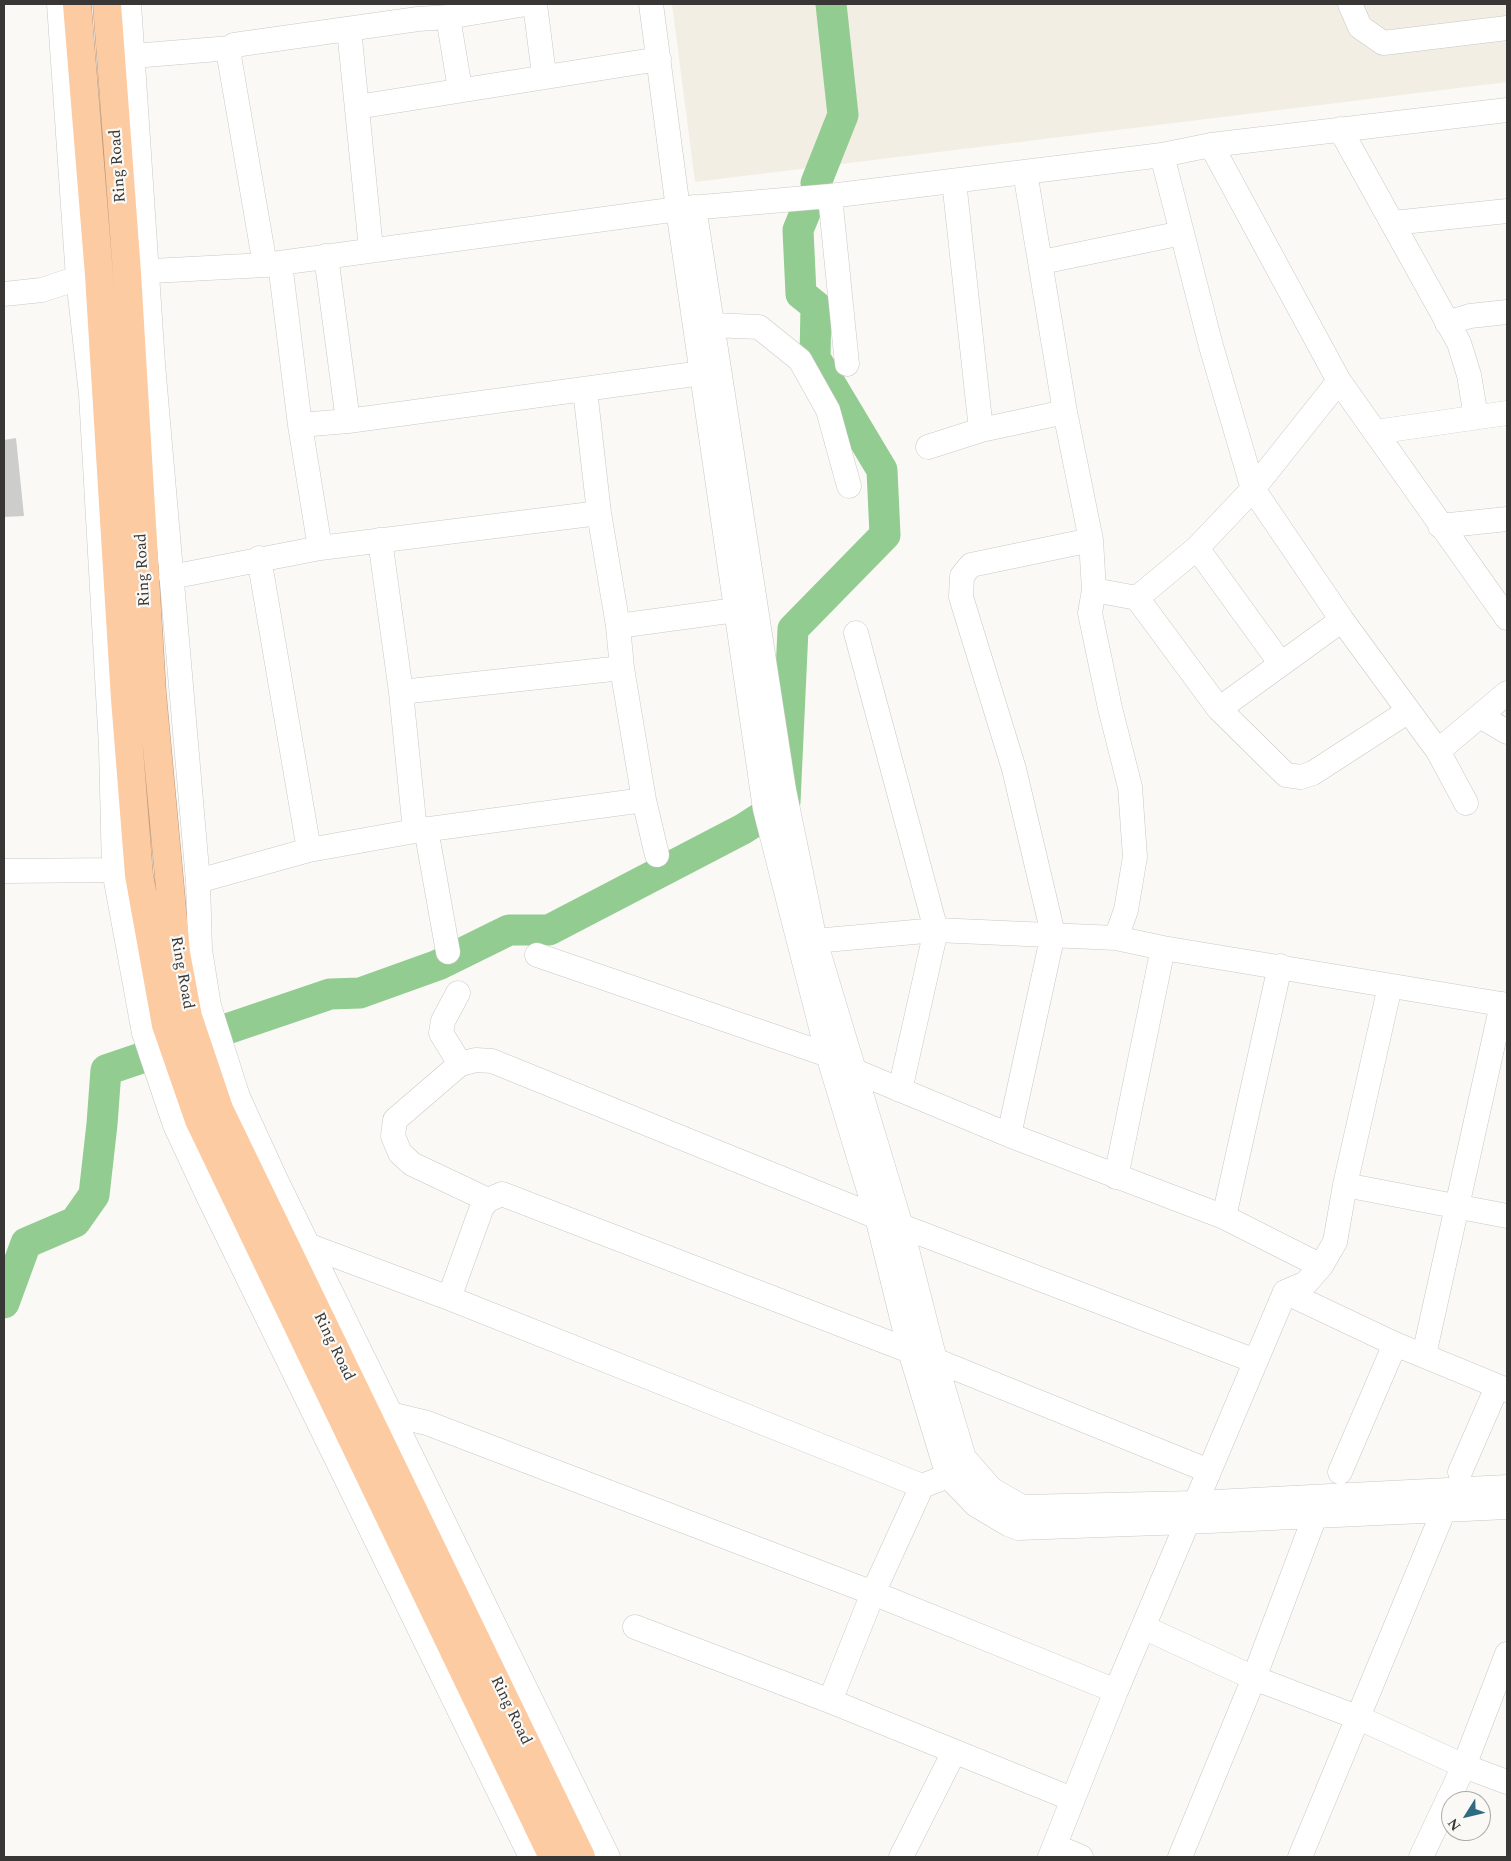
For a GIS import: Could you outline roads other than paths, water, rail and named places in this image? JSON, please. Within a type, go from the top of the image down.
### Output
[{"type":"highway","name":"Ring Road","points":[[77,4],[89,276],[139,875],[177,1020],[199,1090],[553,1857]]},
{"type":"highway","name":"Ring Road","points":[[107,4],[137,272],[152,694],[176,953],[177,1020]]},
{"type":"highway","name":"Ring Road","points":[[199,1090],[219,1109],[581,1857]]},
{"type":"street","points":[[58,4],[89,276],[91,394],[111,747],[114,870],[177,1020],[199,1090],[209,1198],[303,1394],[531,1857]]},
{"type":"street","points":[[129,4],[133,56],[137,272],[171,577],[198,881],[200,950],[177,1020]]},
{"type":"street","points":[[133,56],[231,48],[240,43],[349,29],[417,12],[448,17],[526,4]]},
{"type":"street","points":[[535,4],[544,75]]},
{"type":"street","points":[[651,4],[686,208],[712,325],[784,790],[775,819],[815,941],[844,1059],[877,1217],[910,1351],[948,1476],[976,1504],[1018,1528],[1507,1487]]},
{"type":"street","points":[[1350,4],[1360,27],[1383,43],[1507,28]]},
{"type":"street","points":[[448,17],[460,89]]},
{"type":"street","points":[[349,29],[371,250]]},
{"type":"street","points":[[231,48],[230,56],[272,264],[320,548]]},
{"type":"street","points":[[357,107],[544,75],[659,58]]},
{"type":"street","points":[[4,294],[42,290],[89,276],[272,264],[686,208],[830,196],[1162,155],[1211,145],[1507,110]]},
{"type":"street","points":[[1340,129],[1458,343],[1469,375],[1476,417]]},
{"type":"street","points":[[1211,145],[1339,381],[1507,618]]},
{"type":"street","points":[[1162,155],[1252,489],[1407,712],[1438,751],[1466,803]]},
{"type":"street","points":[[1025,172],[1042,262],[1065,412],[1091,540],[1094,590],[1090,613],[1110,708],[1130,787],[1135,857],[1126,910],[1116,938]]},
{"type":"street","points":[[954,181],[981,430]]},
{"type":"street","points":[[830,196],[847,364]]},
{"type":"street","points":[[686,208],[702,373],[736,610],[775,819],[844,1059],[901,1226],[935,1360],[964,1458],[992,1489],[1022,1507],[1314,1516],[1507,1507]]},
{"type":"street","points":[[1393,223],[1507,211]]},
{"type":"street","points":[[1042,262],[1182,232]]},
{"type":"street","points":[[326,256],[348,421]]},
{"type":"street","points":[[1447,323],[1470,316],[1507,312]]},
{"type":"street","points":[[712,325],[759,327],[800,360],[828,410],[849,486]]},
{"type":"street","points":[[300,425],[348,421],[702,373]]},
{"type":"street","points":[[1137,598],[1197,548],[1252,489],[1339,381]]},
{"type":"street","points":[[585,390],[599,512],[618,626],[622,668],[644,800],[657,855]]},
{"type":"street","points":[[928,447],[981,430],[1065,412]]},
{"type":"street","points":[[1375,432],[1507,414]]},
{"type":"street","points":[[171,577],[259,558],[320,548],[599,512]]},
{"type":"street","points":[[1440,526],[1507,519]]},
{"type":"street","points":[[380,540],[420,830],[448,952]]},
{"type":"street","points":[[1009,1135],[1053,934],[1014,769],[961,597],[962,576],[970,565],[1091,540]]},
{"type":"street","points":[[1197,548],[1281,664]]},
{"type":"street","points":[[259,558],[309,850]]},
{"type":"street","points":[[1094,590],[1137,598],[1219,709],[1286,775],[1301,777],[1312,774],[1407,712]]},
{"type":"street","points":[[618,626],[736,610]]},
{"type":"street","points":[[1219,709],[1342,620]]},
{"type":"street","points":[[856,633],[936,930],[900,1090]]},
{"type":"street","points":[[401,692],[622,668]]},
{"type":"street","points":[[1438,751],[1507,693]]},
{"type":"street","points":[[1480,716],[1507,732]]},
{"type":"street","points":[[198,881],[309,850],[420,830],[644,800]]},
{"type":"street","points":[[4,871],[114,870]]},
{"type":"street","points":[[815,941],[936,930],[1116,938],[1163,948],[1280,966],[1504,1005],[1455,1206],[1424,1355]]},
{"type":"street","points":[[1116,1177],[1163,948]]},
{"type":"street","points":[[537,955],[844,1059],[900,1090],[1116,1177],[1224,1217],[1321,1266]]},
{"type":"street","points":[[1224,1217],[1280,966]]},
{"type":"street","points":[[1081,1857],[1052,1852],[1116,1690],[1285,1292],[1306,1284],[1321,1266],[1335,1242],[1345,1185],[1390,986]]},
{"type":"street","points":[[458,993],[443,1021],[441,1033],[460,1064]]},
{"type":"street","points":[[488,1200],[412,1164],[400,1153],[393,1136],[395,1120],[460,1064],[476,1060],[492,1061],[877,1217]]},
{"type":"street","points":[[199,1090],[265,1155],[307,1245],[608,1857]]},
{"type":"street","points":[[1345,1185],[1507,1216]]},
{"type":"street","points":[[449,1298],[482,1207],[488,1200],[502,1194],[910,1351]]},
{"type":"street","points":[[901,1226],[1255,1361]]},
{"type":"street","points":[[307,1245],[449,1298],[922,1486],[948,1476]]},
{"type":"street","points":[[1285,1292],[1395,1344],[1502,1388],[1460,1472]]},
{"type":"street","points":[[1340,1472],[1395,1344]]},
{"type":"street","points":[[935,1360],[1209,1471]]},
{"type":"street","points":[[390,1414],[427,1423],[873,1593],[1116,1690]]},
{"type":"street","points":[[830,1701],[873,1593],[922,1486]]},
{"type":"street","points":[[1300,1857],[1444,1510]]},
{"type":"street","points":[[1180,1857],[1254,1678],[1314,1516]]},
{"type":"street","points":[[634,1627],[830,1701],[1072,1799]]},
{"type":"street","points":[[1143,1627],[1254,1678],[1359,1718],[1464,1766],[1507,1782]]},
{"type":"street","points":[[1421,1857],[1464,1766],[1507,1654]]},
{"type":"street","points":[[901,1857],[954,1752]]},
{"type":"waterway","points":[[816,183],[843,115],[831,4]]},
{"type":"waterway","points":[[4,1303],[26,1243],[75,1222],[94,1195],[106,1070],[330,994],[360,993],[438,965],[509,930],[549,930],[743,829],[785,802],[793,629],[885,535],[882,470],[815,358],[816,306],[801,294],[798,230],[807,208]]}]
